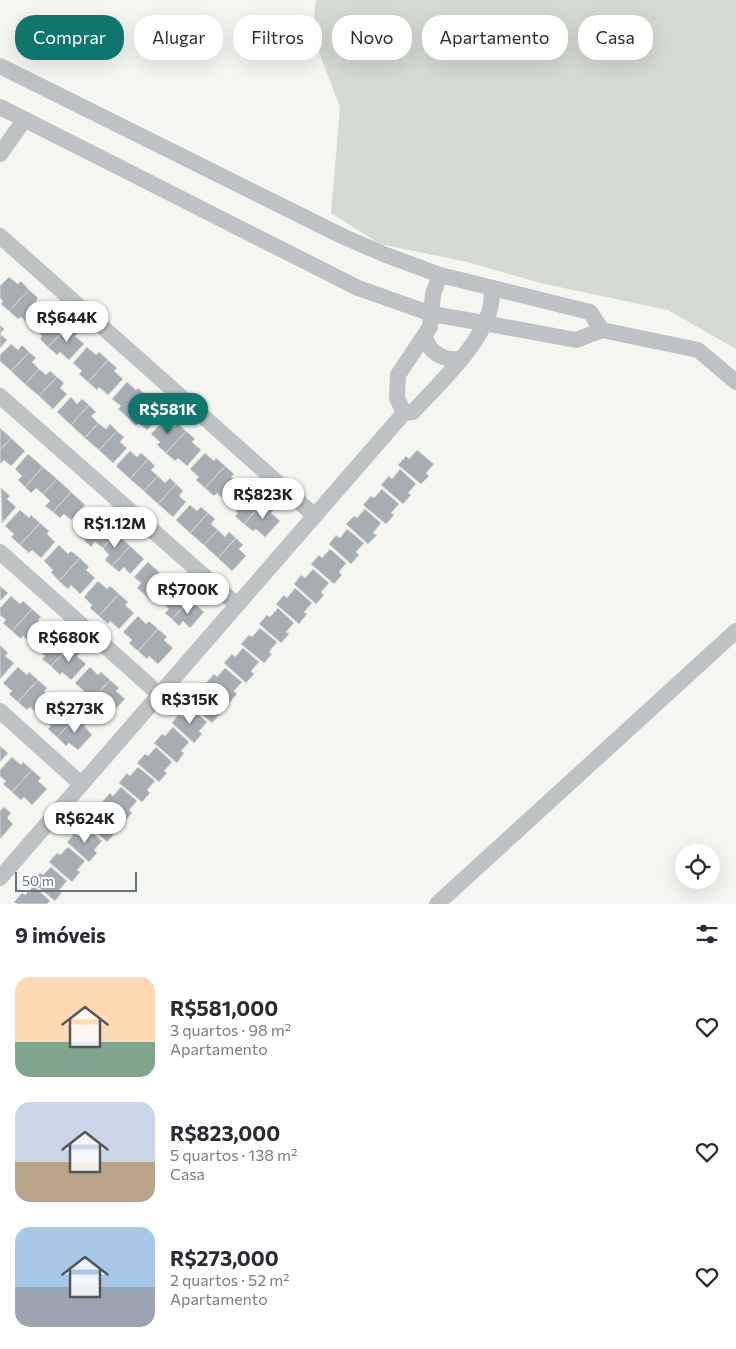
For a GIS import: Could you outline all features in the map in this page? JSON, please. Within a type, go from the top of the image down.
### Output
[{"type":"street","points":[[0,66],[342,236],[440,275],[590,312],[602,330]]},
{"type":"street","points":[[0,107],[358,288],[432,314],[576,340],[602,330],[698,350],[736,382]]},
{"type":"street","points":[[0,154],[25,119]]},
{"type":"street","points":[[0,236],[315,516]]},
{"type":"street","points":[[404,413],[397,398],[398,375],[425,338],[430,327],[433,294],[440,275]]},
{"type":"street","points":[[2,873],[82,784],[404,413],[413,412],[460,359],[474,341],[484,323],[492,303],[491,288]]},
{"type":"street","points":[[425,338],[431,350],[438,355],[444,358],[460,359]]},
{"type":"street","points":[[0,396],[237,606]]},
{"type":"street","points":[[0,552],[160,694]]},
{"type":"street","points":[[437,904],[736,631]]},
{"type":"street","points":[[0,711],[82,784]]},
{"type":"shaded area","points":[[316,0],[736,0],[736,349],[668,310],[540,283],[467,262],[380,244],[331,213],[340,107],[322,60],[322,15],[314,15]]},
{"type":"building","points":[[9,277],[18,284],[21,281],[29,290],[9,311],[1,304],[3,301],[0,298],[0,286]]},
{"type":"building","points":[[29,290],[38,298],[36,301],[45,308],[30,325],[21,317],[18,319],[9,311]]},
{"type":"building","points":[[48,312],[57,320],[60,317],[69,325],[48,347],[40,339],[42,336],[34,328]]},
{"type":"building","points":[[0,325],[4,329],[0,334]]},
{"type":"building","points":[[69,325],[78,333],[75,336],[84,344],[69,360],[60,352],[57,355],[48,347]]},
{"type":"building","points":[[0,334],[7,340],[0,348]]},
{"type":"building","points":[[11,344],[18,350],[22,345],[29,352],[11,371],[0,361],[0,355]]},
{"type":"building","points":[[87,347],[96,355],[99,352],[108,360],[88,382],[79,374],[82,371],[73,363]]},
{"type":"building","points":[[29,352],[36,358],[32,362],[39,369],[25,384],[11,371]]},
{"type":"building","points":[[108,360],[117,368],[114,371],[123,379],[108,395],[99,387],[97,390],[88,382]]},
{"type":"building","points":[[39,369],[46,375],[50,371],[57,377],[39,396],[25,384]]},
{"type":"building","points":[[57,377],[64,383],[60,388],[67,394],[53,409],[39,396]]},
{"type":"building","points":[[127,382],[147,396],[127,417],[118,409],[121,406],[112,399]]},
{"type":"building","points":[[147,396],[156,403],[153,406],[162,415],[147,430],[139,423],[136,426],[127,417]]},
{"type":"building","points":[[71,397],[77,404],[82,399],[89,405],[71,425],[57,412]]},
{"type":"building","points":[[89,405],[96,412],[91,416],[98,423],[85,438],[71,425]]},
{"type":"building","points":[[166,418],[175,426],[177,423],[186,431],[166,453],[157,445],[160,442],[151,434]]},
{"type":"building","points":[[98,423],[106,429],[110,424],[117,431],[99,450],[85,438]]},
{"type":"building","points":[[0,428],[11,438],[0,450]]},
{"type":"building","points":[[117,431],[124,437],[120,442],[127,448],[113,463],[99,450]]},
{"type":"building","points":[[186,431],[195,439],[192,442],[201,450],[187,466],[178,458],[175,461],[166,453]]},
{"type":"building","points":[[11,438],[25,451],[11,466],[4,460],[0,464],[0,450]]},
{"type":"building","points":[[417,450],[434,464],[426,473],[429,476],[421,484],[398,465],[406,456],[409,459]]},
{"type":"building","points":[[130,451],[137,457],[141,453],[148,459],[130,479],[116,466]]},
{"type":"building","points":[[205,453],[214,461],[216,458],[225,466],[205,488],[196,480],[199,477],[190,469]]},
{"type":"building","points":[[28,454],[43,467],[25,487],[18,480],[22,476],[15,469]]},
{"type":"building","points":[[148,459],[155,466],[151,470],[158,476],[144,491],[130,479]]},
{"type":"building","points":[[225,466],[234,474],[231,477],[240,485],[226,501],[217,493],[214,496],[205,488]]},
{"type":"building","points":[[43,467],[57,479],[43,494],[36,488],[31,493],[25,487]]},
{"type":"building","points":[[400,469],[416,484],[408,493],[411,495],[403,504],[381,485],[389,476],[392,479]]},
{"type":"building","points":[[158,476],[165,483],[170,478],[176,484],[158,504],[144,491]]},
{"type":"building","points":[[57,479],[71,492],[53,512],[45,506],[50,501],[43,494]]},
{"type":"building","points":[[176,484],[183,491],[179,496],[186,502],[173,517],[158,504]]},
{"type":"building","points":[[1,488],[10,496],[7,499],[16,507],[2,523]]},
{"type":"building","points":[[244,489],[253,497],[256,494],[264,501],[244,524],[235,516],[238,513],[229,504]]},
{"type":"building","points":[[382,489],[399,504],[391,513],[394,515],[386,524],[363,505],[371,496],[374,498]]},
{"type":"building","points":[[71,492],[85,505],[71,520],[64,514],[60,518],[53,512]]},
{"type":"building","points":[[264,501],[274,510],[271,513],[280,521],[265,537],[256,529],[253,531],[244,524]]},
{"type":"building","points":[[190,505],[197,511],[201,507],[208,513],[190,533],[176,520]]},
{"type":"building","points":[[88,508],[102,521],[84,540],[77,534],[81,530],[74,523]]},
{"type":"building","points":[[365,509],[381,523],[373,533],[377,535],[368,544],[346,524],[354,516],[357,518]]},
{"type":"building","points":[[20,510],[29,518],[31,515],[40,523],[20,545],[11,537],[14,534],[5,526]]},
{"type":"building","points":[[208,513],[215,519],[211,524],[218,530],[204,545],[190,533]]},
{"type":"building","points":[[102,521],[116,533],[103,548],[95,542],[91,547],[84,540]]},
{"type":"building","points":[[40,523],[49,531],[47,534],[55,542],[41,558],[32,550],[29,553],[20,545]]},
{"type":"building","points":[[347,529],[364,543],[356,552],[359,555],[351,564],[329,544],[336,535],[340,538]]},
{"type":"building","points":[[218,530],[225,537],[229,532],[236,538],[218,558],[204,545]]},
{"type":"building","points":[[116,533],[130,546],[112,566],[105,560],[109,555],[103,548]]},
{"type":"building","points":[[236,538],[243,545],[239,549],[246,556],[232,571],[218,558]]},
{"type":"building","points":[[59,545],[68,554],[71,551],[80,558],[59,581],[51,572],[53,570],[44,561]]},
{"type":"building","points":[[130,546],[144,559],[130,574],[124,567],[119,572],[112,566]]},
{"type":"building","points":[[330,549],[346,563],[339,572],[342,575],[334,584],[311,564],[319,555],[322,558]]},
{"type":"building","points":[[80,558],[89,567],[86,570],[95,578],[80,594],[71,585],[68,589],[59,581]]},
{"type":"building","points":[[148,562],[162,575],[144,594],[137,588],[141,583],[134,577]]},
{"type":"building","points":[[313,569],[329,583],[321,592],[324,595],[316,604],[294,584],[301,575],[305,578]]},
{"type":"building","points":[[162,575],[176,587],[162,602],[155,596],[151,601],[144,594]]},
{"type":"building","points":[[98,581],[107,589],[110,586],[119,594],[99,616],[90,608],[92,605],[84,597]]},
{"type":"building","points":[[0,586],[8,593],[0,601]]},
{"type":"building","points":[[176,587],[190,600],[172,619],[165,613],[169,609],[162,602]]},
{"type":"building","points":[[295,588],[312,603],[304,612],[307,614],[299,624],[276,604],[284,595],[287,598]]},
{"type":"building","points":[[119,594],[128,602],[125,605],[134,613],[119,629],[110,621],[108,624],[99,616]]},
{"type":"building","points":[[11,596],[20,604],[23,601],[32,609],[12,631],[3,623],[6,620],[0,615],[0,608]]},
{"type":"building","points":[[190,600],[204,612],[190,628],[183,621],[179,626],[172,619]]},
{"type":"building","points":[[278,608],[294,623],[286,632],[289,634],[281,643],[259,624],[267,615],[270,617]]},
{"type":"building","points":[[32,609],[41,617],[38,620],[47,628],[32,644],[23,636],[21,639],[12,631]]},
{"type":"building","points":[[138,616],[146,624],[149,621],[158,629],[138,651],[129,643],[132,640],[123,632]]},
{"type":"building","points":[[260,628],[277,642],[269,652],[272,654],[264,663],[241,644],[249,635],[252,637]]},
{"type":"building","points":[[158,629],[167,637],[164,640],[173,648],[158,664],[149,656],[147,659],[138,651]]},
{"type":"building","points":[[51,631],[59,639],[62,636],[71,645],[51,666],[42,659],[45,656],[36,648]]},
{"type":"building","points":[[0,645],[8,653],[5,656],[14,663],[0,679]]},
{"type":"building","points":[[71,645],[80,653],[77,656],[86,664],[71,680],[62,672],[60,675],[51,666]]},
{"type":"building","points":[[243,648],[259,662],[251,671],[254,674],[246,683],[224,663],[232,654],[235,657]]},
{"type":"building","points":[[18,667],[27,675],[29,672],[38,680],[18,702],[9,694],[12,691],[3,683]]},
{"type":"building","points":[[90,667],[98,675],[101,672],[110,680],[90,702],[81,694],[84,691],[75,683]]},
{"type":"building","points":[[225,668],[242,682],[234,691],[237,694],[229,703],[206,683],[214,674],[217,677]]},
{"type":"building","points":[[38,680],[47,688],[44,691],[53,699],[39,715],[30,707],[27,710],[18,702]]},
{"type":"building","points":[[110,680],[119,688],[116,691],[125,699],[110,715],[102,707],[99,710],[90,702]]},
{"type":"building","points":[[208,688],[224,702],[216,711],[220,714],[212,723],[189,703],[197,694],[200,697]]},
{"type":"building","points":[[57,702],[66,710],[69,708],[77,716],[57,737],[48,729],[51,726],[42,718]]},
{"type":"building","points":[[190,708],[207,722],[199,731],[202,734],[194,743],[172,723],[179,714],[182,717]]},
{"type":"building","points":[[77,716],[86,723],[84,726],[92,735],[78,750],[69,743],[66,746],[57,737]]},
{"type":"building","points":[[173,727],[189,742],[181,751],[184,753],[177,763],[154,743],[162,734],[165,736]]},
{"type":"building","points":[[0,746],[8,753],[0,762]]},
{"type":"building","points":[[156,747],[172,762],[164,771],[167,773],[159,782],[137,763],[145,754],[148,756]]},
{"type":"building","points":[[12,757],[21,765],[23,762],[32,770],[12,792],[3,784],[6,781],[0,776],[0,770]]},
{"type":"building","points":[[138,767],[155,781],[147,790],[150,793],[142,802],[119,783],[127,773],[130,776]]},
{"type":"building","points":[[32,770],[41,778],[38,781],[47,789],[32,805],[24,797],[21,800],[12,792]]},
{"type":"building","points":[[121,787],[137,801],[129,810],[132,813],[124,822],[102,802],[110,793],[113,796]]},
{"type":"building","points":[[4,807],[11,813],[7,818],[13,824],[0,839],[0,811]]},
{"type":"building","points":[[103,807],[120,821],[112,830],[115,833],[107,842],[84,822],[92,813],[95,816]]},
{"type":"building","points":[[86,827],[102,841],[94,850],[97,853],[89,862],[67,842],[75,833],[78,836]]},
{"type":"building","points":[[68,847],[85,861],[77,870],[80,872],[72,882],[49,862],[57,853],[60,855]]},
{"type":"building","points":[[51,867],[67,881],[59,890],[62,892],[55,901],[32,882],[40,873],[43,875]]},
{"type":"building","points":[[34,886],[50,901],[47,904],[17,904],[14,902],[22,893],[25,895]]}]
